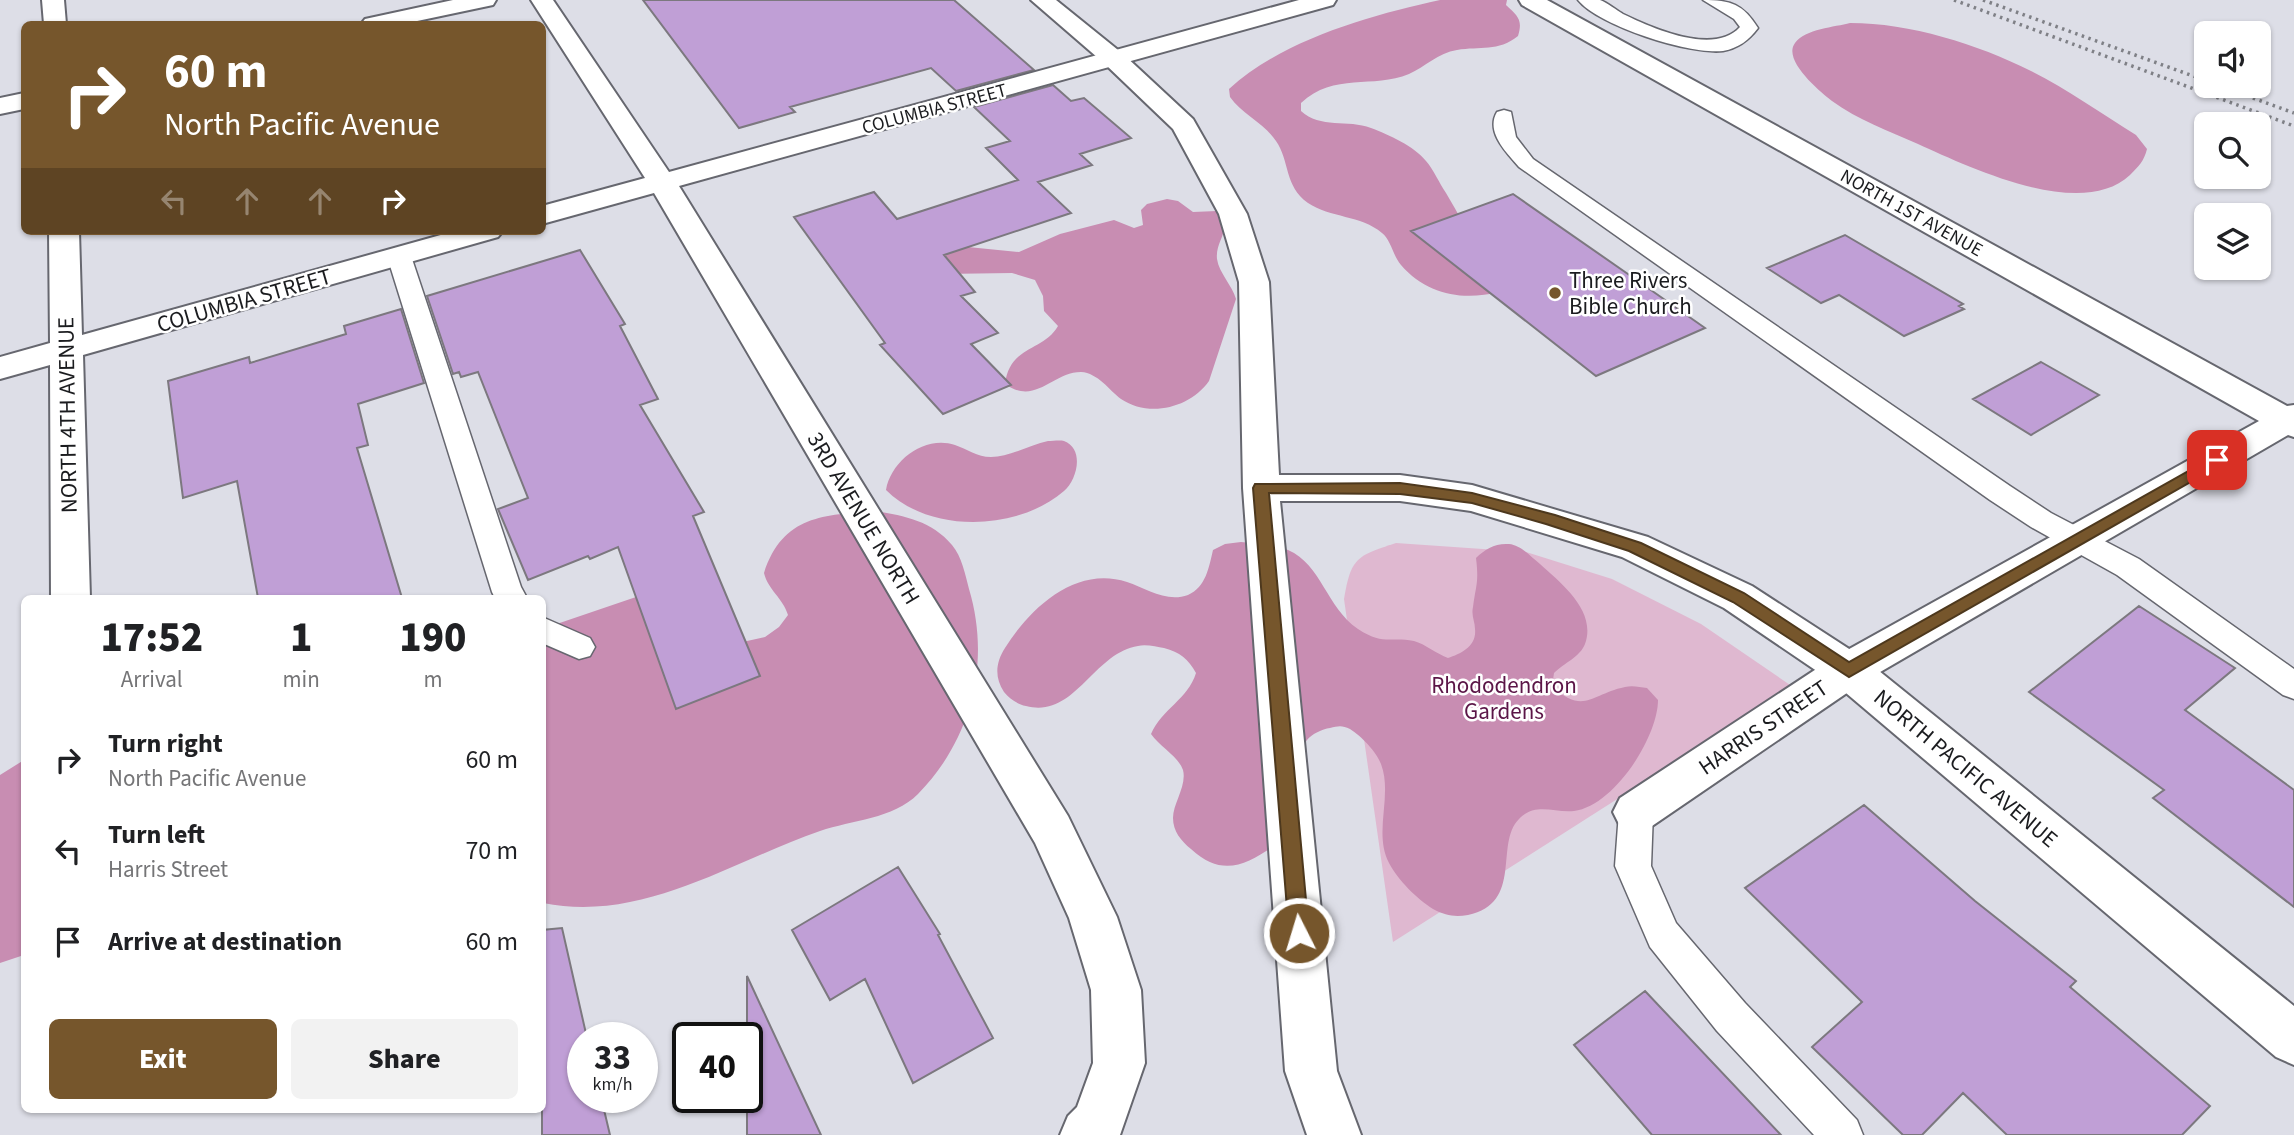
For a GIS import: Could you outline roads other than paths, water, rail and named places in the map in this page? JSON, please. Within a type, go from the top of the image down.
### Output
[{"type":"street","points":[[53,0],[55,21]]},
{"type":"street","points":[[387,21],[485,0]]},
{"type":"street","name":"3RD AVENUE NORTH","points":[[542,0],[662,182],[1052,830],[1094,917],[1116,990],[1119,1063],[1098,1124],[1087,1135]]},
{"type":"street","points":[[1042,0],[1114,59],[1184,125],[1233,214],[1254,282],[1261,488],[1311,1072],[1334,1135]]},
{"type":"street","name":"COLUMBIA STREET","points":[[546,214],[1325,0]]},
{"type":"street","name":"NORTH 1ST AVENUE","points":[[1530,0],[2292,420]]},
{"type":"street","points":[[0,106],[21,102]]},
{"type":"street","name":"NORTH 4TH AVENUE","points":[[64,235],[71,595]]},
{"type":"street","name":"COLUMBIA STREET","points":[[0,368],[474,235]]},
{"type":"street","name":"HARRIS STREET","points":[[1636,813],[1849,670],[2292,420]]},
{"type":"street","name":"NORTH PACIFIC AVENUE","points":[[1261,488],[1400,488],[1472,498],[1540,516],[1635,547],[1738,597],[1849,670],[2294,1039]]},
{"type":"lane","points":[[1587,0],[1647,32],[1681,43],[1709,45],[1736,41],[1749,28],[1741,15],[1712,0]]},
{"type":"lane","points":[[1504,116],[1506,138],[1526,163],[2000,494],[2127,567],[2294,686]]},
{"type":"lane","points":[[399,256],[502,579],[510,595]]},
{"type":"lane","points":[[546,631],[579,647]]},
{"type":"lane","points":[[1636,813],[1633,866],[1663,935],[1731,1017],[1842,1135]]},
{"type":"railway","points":[[1954,0],[2294,126]]},
{"type":"railway","points":[[1983,0],[2194,76]]},
{"type":"railway","points":[[2253,98],[2294,113]]},
{"type":"place","name":"Three Rivers Bible Church","points":[[1555,293]]},
{"type":"park label","name":"Rhododendron Gardens","points":[[1504,698]]}]
